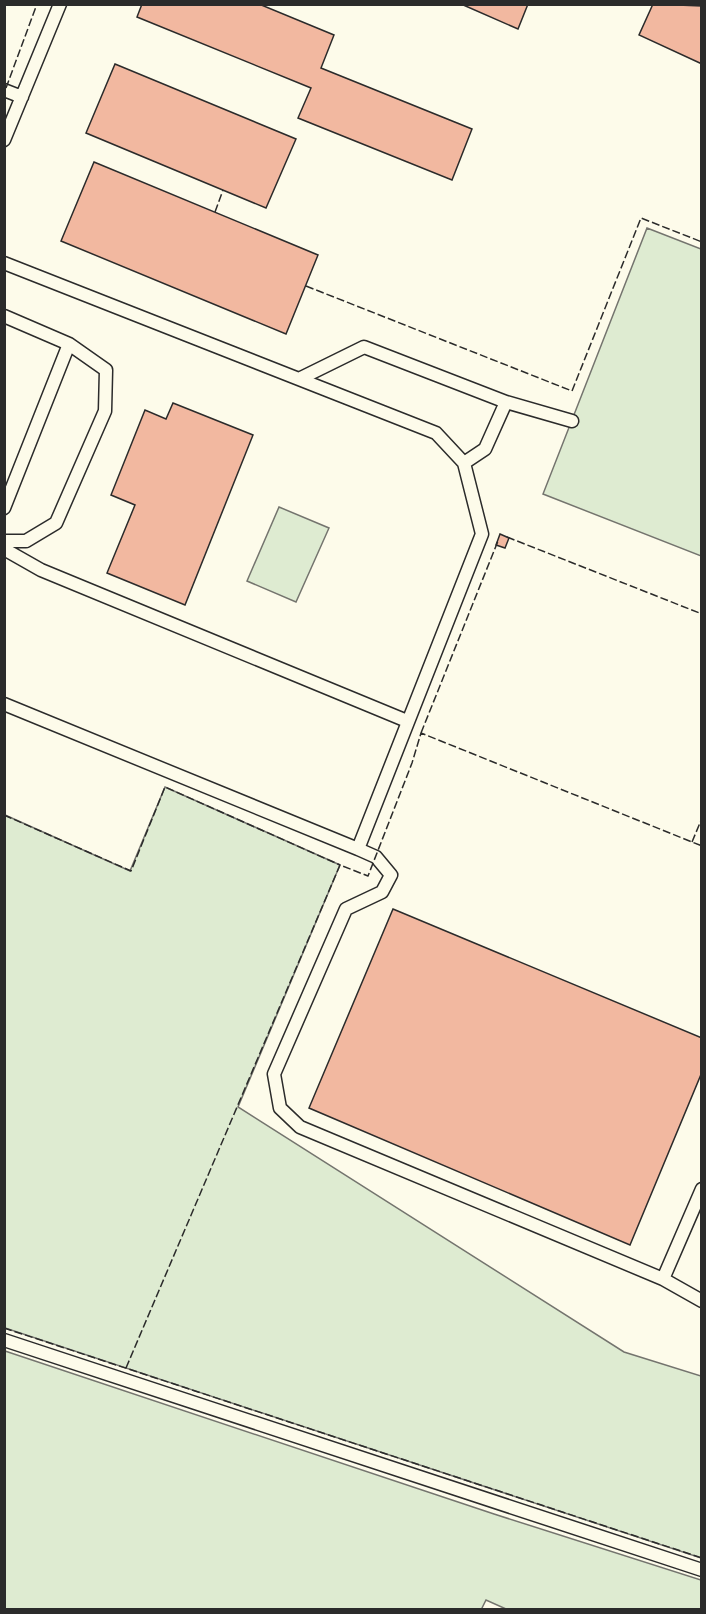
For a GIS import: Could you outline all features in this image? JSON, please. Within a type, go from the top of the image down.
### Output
[{"type":"lane","points":[[4,140],[60,4]]},
{"type":"lane","points":[[4,90],[22,97]]},
{"type":"lane","points":[[4,263],[436,433],[464,463],[482,534],[358,849]]},
{"type":"lane","points":[[4,316],[69,344],[106,370],[105,411],[56,524],[26,541],[4,541]]},
{"type":"lane","points":[[4,508],[69,344]]},
{"type":"lane","points":[[298,379],[364,346],[506,402],[572,421]]},
{"type":"lane","points":[[464,463],[485,449],[506,402]]},
{"type":"lane","points":[[4,549],[41,570],[407,721]]},
{"type":"lane","points":[[4,704],[358,849],[376,857],[391,875],[382,892],[346,909],[274,1074],[280,1108],[300,1127],[663,1279],[702,1301]]},
{"type":"lane","points":[[663,1279],[702,1189]]},
{"type":"lane","points":[[4,1340],[702,1570]]},
{"type":"green space","points":[[647,228],[701,249],[701,556],[543,494]]},
{"type":"green space","points":[[279,507],[329,528],[296,602],[247,581]]},
{"type":"green space","points":[[165,787],[340,865],[238,1107],[624,1352],[701,1376],[701,1558],[5,1328],[5,815],[130,871]]},
{"type":"green space","points":[[5,1351],[494,1514],[701,1580],[701,1609],[506,1609],[486,1600],[481,1610],[5,1609]]},
{"type":"building","points":[[142,4],[259,4],[334,35],[321,68],[472,129],[452,180],[298,118],[311,88],[137,17]]},
{"type":"building","points":[[461,4],[528,4],[518,29]]},
{"type":"building","points":[[653,4],[702,6],[702,64],[639,35]]},
{"type":"building","points":[[115,64],[296,139],[266,208],[86,133]]},
{"type":"building","points":[[94,162],[318,255],[286,334],[61,241]]},
{"type":"building","points":[[173,403],[253,435],[185,605],[107,573],[135,505],[111,495],[145,410],[166,419]]},
{"type":"building","points":[[500,534],[509,538],[505,548],[496,545]]},
{"type":"building","points":[[393,909],[702,1038],[702,1072],[630,1245],[309,1108]]},
{"type":"fence","points":[[6,88],[37,4]]},
{"type":"fence","points":[[215,212],[223,190]]},
{"type":"fence","points":[[306,286],[572,391],[641,218],[702,242]]},
{"type":"fence","points":[[507,537],[702,614]]},
{"type":"fence","points":[[421,733],[498,541]]},
{"type":"fence","points":[[126,1368],[340,865],[368,876],[412,763],[421,733],[702,846]]},
{"type":"fence","points":[[4,815],[131,871],[165,787],[340,865]]},
{"type":"fence","points":[[692,842],[702,818]]},
{"type":"fence","points":[[4,1328],[702,1558]]}]
